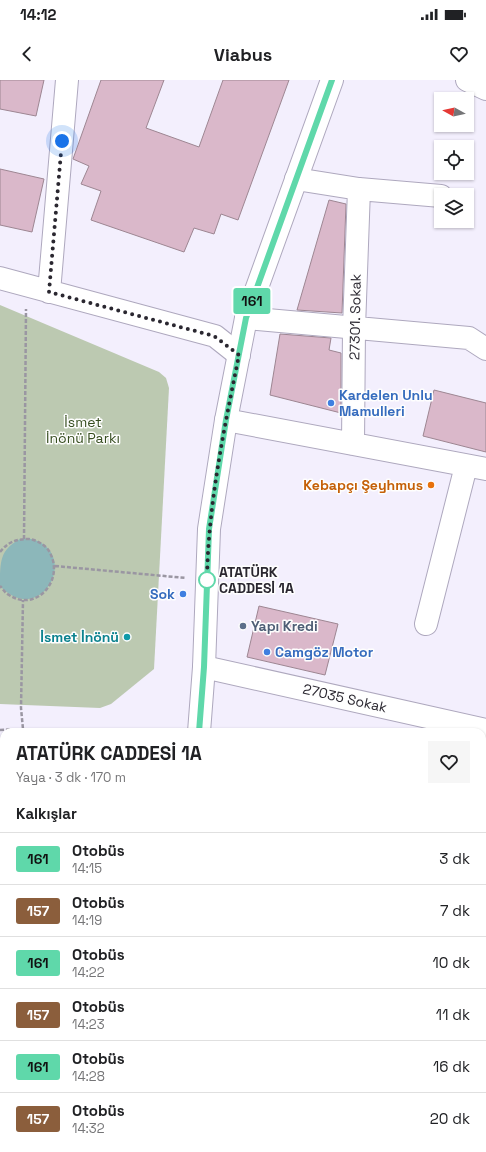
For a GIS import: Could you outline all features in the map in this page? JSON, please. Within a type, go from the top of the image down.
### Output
[{"type":"street","points":[[49,292],[68,80]]},
{"type":"street","points":[[199,728],[204,667],[209,529],[226,420],[246,318],[332,80]]},
{"type":"street","points":[[467,80],[486,89]]},
{"type":"street","points":[[296,179],[359,189],[434,195]]},
{"type":"street","name":"27301. Sokak","points":[[353,444],[354,328],[359,189]]},
{"type":"street","points":[[0,278],[214,336],[239,355]]},
{"type":"street","points":[[246,318],[469,338],[486,349]]},
{"type":"street","points":[[226,420],[476,467],[426,624]]},
{"type":"street","name":"27035 Sokak","points":[[204,667],[477,728]]},
{"type":"path","points":[[24,539],[26,286]]},
{"type":"path","points":[[0,586],[9,595],[23,600],[37,597],[49,588],[55,574],[54,560],[47,547],[34,539],[20,539],[6,544],[1,551]]},
{"type":"path","points":[[55,566],[207,580]]},
{"type":"path","points":[[23,600],[20,708],[23,728]]},
{"type":"green space","name":"İsmet İnönü Parkı","points":[[0,305],[159,372],[166,378],[169,388],[154,669],[111,704],[100,708],[0,704]]},
{"type":"shaded area","points":[[20,539],[35,540],[48,549],[54,560],[54,573],[49,585],[41,594],[29,599],[15,597],[0,586],[2,557],[8,547]]},
{"type":"building","points":[[0,80],[44,80],[36,116],[0,109]]},
{"type":"building","points":[[101,80],[164,80],[146,128],[199,147],[223,80],[289,80],[238,220],[221,214],[214,234],[194,228],[184,252],[91,220],[101,191],[81,184],[89,166],[73,159]]},
{"type":"building","points":[[0,169],[44,179],[32,232],[0,225]]},
{"type":"building","points":[[329,200],[346,204],[342,313],[297,310]]},
{"type":"building","points":[[280,334],[331,338],[329,350],[341,353],[341,413],[270,395]]},
{"type":"building","points":[[434,390],[486,403],[486,452],[423,436]]},
{"type":"building","points":[[259,606],[338,624],[325,675],[247,657]]},
{"type":"bus line","name":"161","points":[[199,728],[204,667],[209,529],[226,420],[246,318],[332,80]]},
{"type":"place","name":"Kardelen Unlu Mamulleri","points":[[331,403]]},
{"type":"place","name":"Kebapçı Şeyhmus","points":[[431,485]]},
{"type":"place","name":"ATATÜRK CADDESİ 1A","points":[[207,580]]},
{"type":"place","name":"Sok","points":[[183,594]]},
{"type":"place","name":"Yapı Kredi","points":[[243,626]]},
{"type":"place","name":"İsmet İnönü","points":[[127,637]]},
{"type":"place","name":"Camgöz Motor","points":[[267,652]]},
{"type":"route","points":[[62,141],[49,292],[214,336],[239,355],[226,420],[209,529],[207,580]]}]
